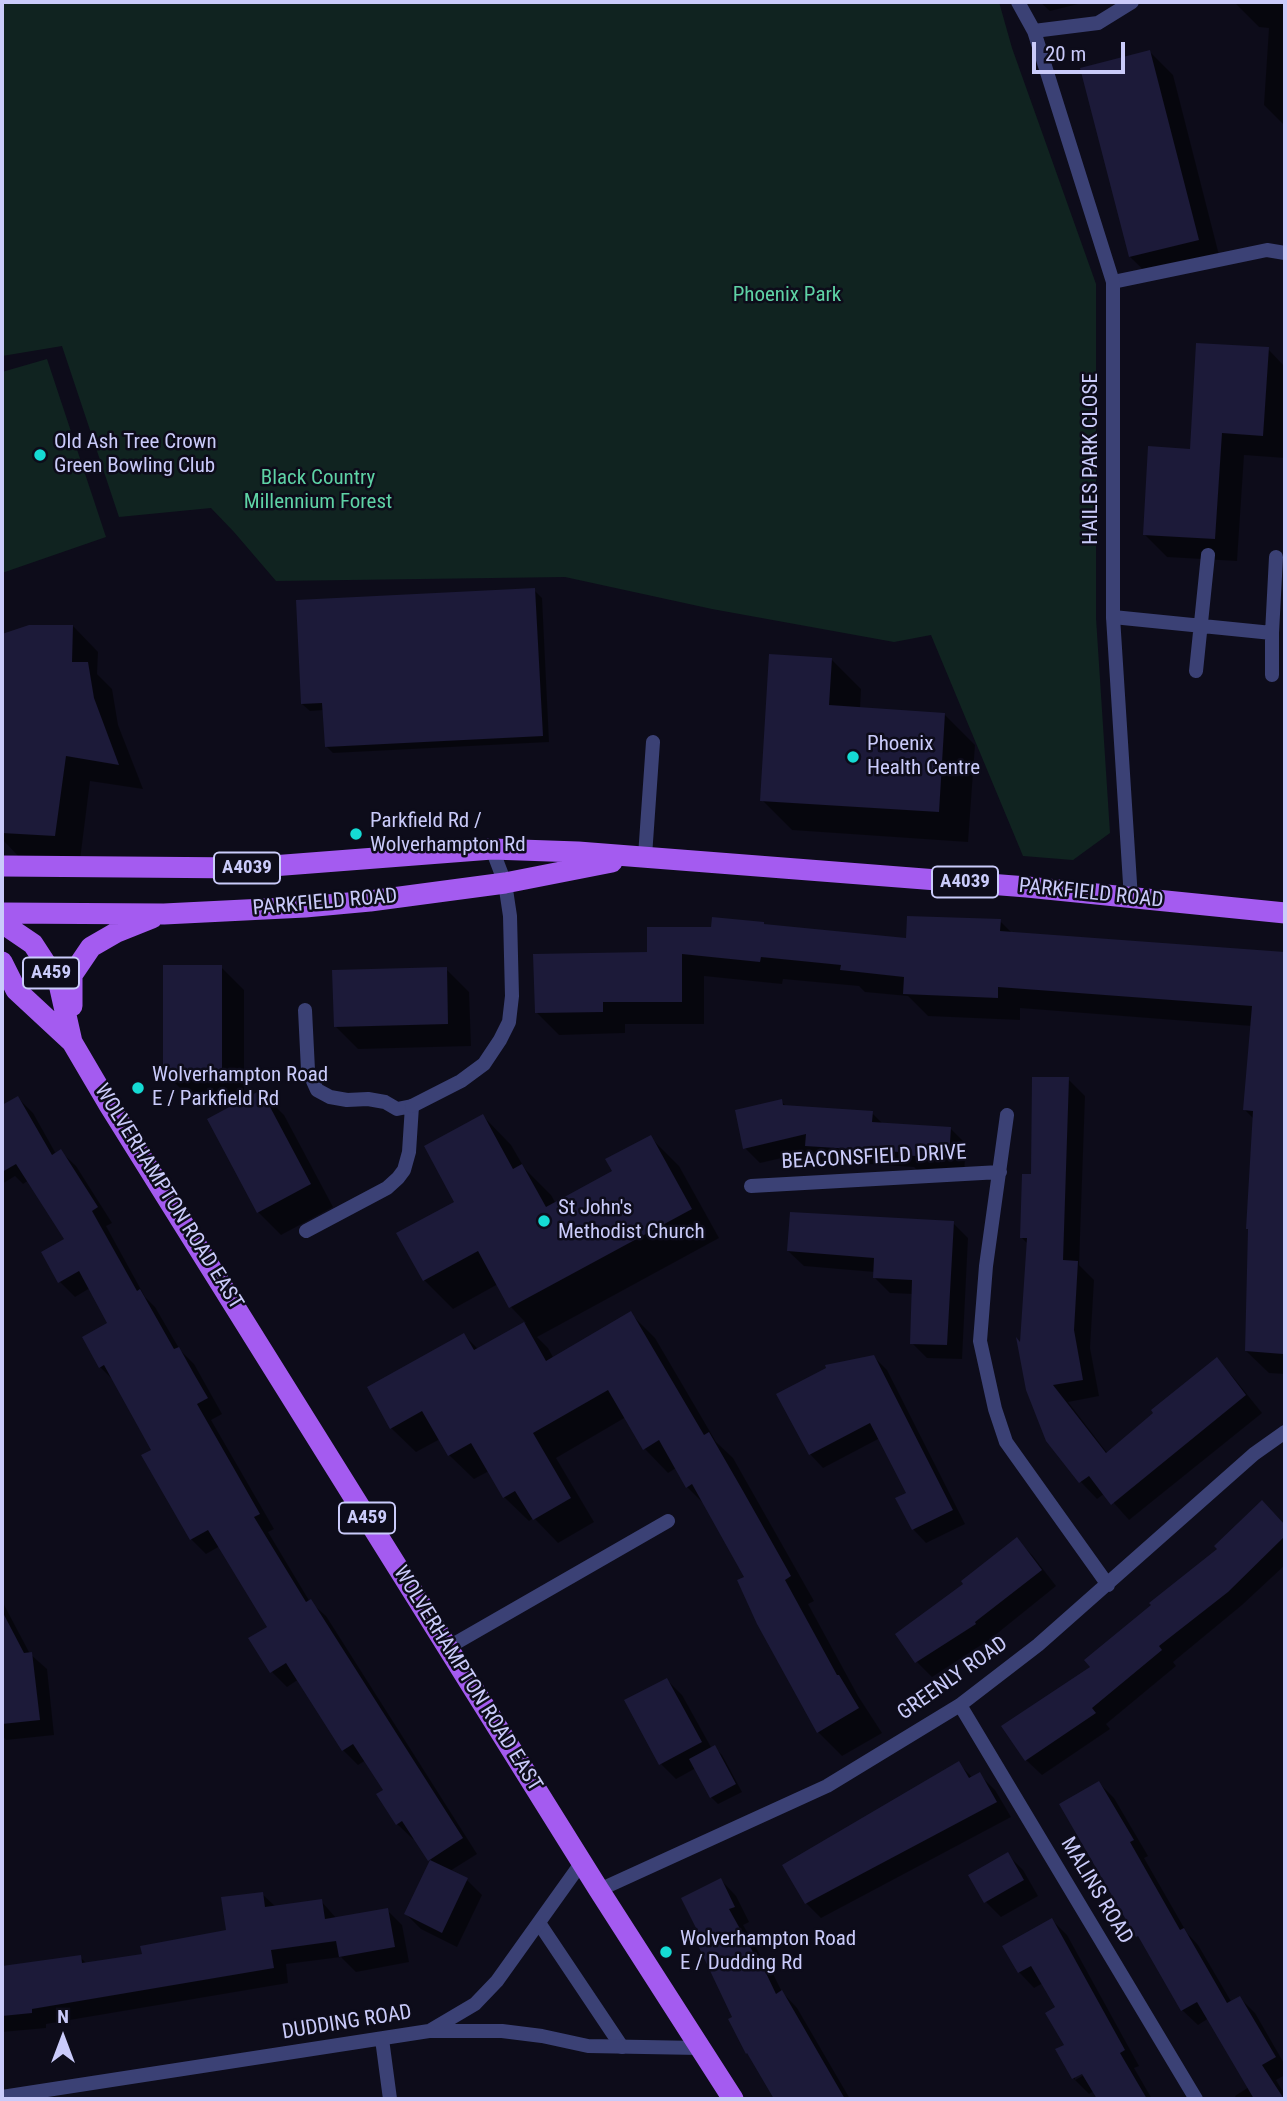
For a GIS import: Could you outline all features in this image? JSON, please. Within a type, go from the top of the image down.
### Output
[{"type":"main road","name":"PARKFIELD ROAD","points":[[2,866],[246,868],[492,849],[645,856],[1013,886],[1285,913]]},
{"type":"main road","name":"PARKFIELD ROAD","points":[[2,913],[164,914],[370,901],[505,883],[645,856]]},
{"type":"main road","points":[[72,1041],[72,975],[81,959],[91,947],[117,932],[164,914]]},
{"type":"main road","name":"WOLVERHAMPTON ROAD EAST","points":[[2,923],[33,944],[59,984],[72,1041],[109,1105],[447,1648],[733,2099]]},
{"type":"main road","name":"WOLVERHAMPTON ROAD EAST","points":[[2,962],[16,990],[72,1041]]},
{"type":"street","name":"HAILES PARK CLOSE","points":[[1018,2],[1034,31],[1113,282],[1113,617],[1131,899]]},
{"type":"street","points":[[1034,31],[1098,23],[1132,2]]},
{"type":"street","points":[[1113,282],[1267,250],[1285,253]]},
{"type":"street","points":[[1196,671],[1208,555]]},
{"type":"street","points":[[1272,675],[1276,557]]},
{"type":"street","points":[[1113,617],[1272,633]]},
{"type":"street","points":[[645,856],[653,742]]},
{"type":"street","points":[[305,1010],[308,1070],[317,1090],[330,1097],[385,1102],[397,1109],[412,1106],[461,1081],[484,1064],[509,1022],[512,996],[505,883],[492,849]]},
{"type":"street","points":[[306,1231],[387,1188],[398,1178],[404,1170],[409,1152],[412,1106]]},
{"type":"street","points":[[1007,1115],[986,1266],[980,1341],[995,1409],[1006,1442],[1108,1584]]},
{"type":"street","name":"BEACONSFIELD DRIVE","points":[[751,1186],[1000,1172]]},
{"type":"street","name":"GREENLY ROAD","points":[[599,1890],[827,1786],[960,1704],[1038,1645],[1254,1454],[1285,1432]]},
{"type":"street","points":[[447,1648],[668,1521]]},
{"type":"street","name":"MALINS ROAD","points":[[960,1704],[1196,2099]]},
{"type":"street","points":[[429,2031],[475,2004],[497,1981],[582,1862]]},
{"type":"street","points":[[540,1923],[622,2047]]},
{"type":"street","name":"DUDDING ROAD","points":[[2,2097],[429,2031],[502,2031],[542,2035],[588,2046],[699,2048]]},
{"type":"street","points":[[382,2039],[390,2099]]},
{"type":"green space","name":"Phoenix Park","points":[[2,2],[999,2],[1012,48],[1096,284],[1096,618],[1110,833],[1073,860],[1023,856],[931,635],[894,642],[712,609],[565,577],[276,581],[211,508],[119,517],[62,346],[2,356]]},
{"type":"green space","name":"Old Ash Tree Crown Green Bowling Club","points":[[47,359],[106,537],[2,573],[2,372]]},
{"type":"building","points":[[1150,50],[1199,240],[1129,257],[1080,68]]},
{"type":"building","points":[[1196,343],[1269,347],[1263,436],[1222,433],[1215,539],[1143,535],[1148,446],[1190,449]]},
{"type":"building","points":[[535,588],[543,736],[325,747],[322,703],[301,704],[296,600]]},
{"type":"building","points":[[29,625],[73,625],[72,662],[88,662],[94,698],[119,765],[66,756],[55,836],[2,833],[2,634]]},
{"type":"building","name":"Phoenix Health Centre","points":[[769,654],[832,658],[829,705],[945,713],[939,812],[760,801]]},
{"type":"building","points":[[907,916],[1001,919],[1000,931],[1285,952],[1283,1354],[1245,1351],[1246,1229],[1253,1111],[1243,1110],[1252,1006],[998,987],[998,998],[903,994],[904,977],[840,970],[841,965],[761,957],[760,962],[682,954],[682,1002],[603,1002],[603,1012],[535,1013],[533,954],[647,952],[647,927],[711,927],[712,917],[906,938]]},
{"type":"building","points":[[163,965],[222,965],[222,1074],[163,1074]]},
{"type":"building","points":[[447,967],[448,1024],[334,1027],[332,970]]},
{"type":"building","points":[[1032,1077],[1069,1077],[1063,1260],[1078,1261],[1074,1330],[1083,1380],[1053,1385],[1106,1453],[1153,1413],[1151,1410],[1217,1357],[1246,1395],[1111,1505],[1089,1476],[1079,1483],[1046,1441],[1026,1390],[1016,1337],[1020,1342],[1027,1238],[1020,1238],[1022,1174],[1031,1174]]},
{"type":"building","points":[[261,1090],[311,1184],[257,1213],[207,1119]]},
{"type":"building","points":[[18,1096],[52,1155],[61,1149],[98,1207],[92,1211],[137,1291],[140,1289],[174,1349],[179,1347],[208,1398],[197,1404],[260,1514],[254,1517],[306,1602],[311,1599],[463,1838],[428,1861],[402,1821],[396,1825],[376,1794],[383,1790],[353,1744],[342,1751],[286,1663],[270,1673],[248,1638],[267,1627],[208,1530],[190,1540],[141,1455],[151,1450],[104,1365],[99,1368],[82,1337],[107,1323],[79,1271],[58,1283],[41,1252],[64,1239],[16,1164],[2,1172],[2,1105]]},
{"type":"building","points":[[782,1099],[783,1105],[873,1111],[872,1122],[951,1127],[949,1158],[805,1146],[806,1134],[743,1149],[735,1110]]},
{"type":"building","name":"St John's Methodist Church","points":[[483,1114],[513,1169],[522,1164],[546,1207],[612,1171],[605,1159],[651,1135],[692,1209],[509,1308],[478,1251],[423,1281],[396,1233],[454,1202],[424,1146]]},
{"type":"building","points":[[790,1212],[954,1221],[947,1345],[910,1344],[912,1280],[873,1278],[874,1258],[787,1251]]},
{"type":"building","points":[[631,1311],[704,1435],[709,1432],[743,1491],[791,1576],[785,1580],[837,1675],[859,1708],[817,1733],[757,1624],[737,1580],[744,1577],[692,1484],[686,1488],[659,1440],[643,1450],[608,1390],[533,1433],[571,1498],[533,1520],[515,1491],[503,1498],[471,1443],[448,1456],[422,1411],[390,1429],[367,1387],[464,1333],[474,1350],[524,1322],[546,1361]]},
{"type":"building","points":[[874,1355],[953,1510],[912,1530],[895,1498],[906,1493],[870,1423],[809,1455],[776,1394],[826,1368],[825,1365]]},
{"type":"building","points":[[1262,1500],[1285,1525],[1285,1536],[1228,1592],[1159,1646],[1162,1650],[1092,1708],[1096,1713],[1025,1761],[1001,1726],[1090,1667],[1084,1660],[1151,1605],[1149,1603],[1217,1549],[1214,1546]]},
{"type":"building","points":[[1017,1537],[1042,1570],[975,1622],[976,1624],[915,1663],[895,1634],[963,1584],[961,1581]]},
{"type":"building","points":[[2,1611],[24,1653],[32,1652],[40,1720],[2,1724]]},
{"type":"building","points":[[667,1678],[702,1742],[659,1765],[624,1700]]},
{"type":"building","points":[[715,1745],[736,1784],[710,1798],[689,1759]]},
{"type":"building","points":[[959,1761],[969,1778],[980,1772],[997,1802],[805,1904],[782,1865]]},
{"type":"building","points":[[1099,1781],[1134,1840],[1130,1842],[1180,1930],[1184,1928],[1227,2003],[1240,1996],[1276,2057],[1262,2065],[1284,2099],[1254,2099],[1197,2002],[1181,2011],[1138,1936],[1136,1937],[1059,1804]]},
{"type":"building","points":[[1008,1852],[1024,1880],[984,1903],[968,1875]]},
{"type":"building","points":[[430,1860],[468,1878],[442,1933],[404,1914]]},
{"type":"building","points":[[721,1878],[735,1907],[729,1909],[754,1954],[756,1952],[776,1994],[782,1990],[845,2099],[774,2099],[746,2054],[728,2019],[732,2017],[693,1935],[698,1932],[681,1898]]},
{"type":"building","points":[[263,1892],[265,1907],[322,1899],[325,1919],[388,1908],[395,1947],[339,1957],[336,1941],[271,1950],[274,1968],[32,2009],[32,2013],[2,2016],[2,1966],[81,1955],[82,1963],[142,1954],[140,1946],[226,1930],[221,1897]]},
{"type":"building","points":[[1052,1918],[1125,2050],[1120,2053],[1147,2099],[1097,2099],[1082,2074],[1072,2079],[1055,2049],[1064,2045],[1045,2013],[1055,2007],[1031,1966],[1018,1973],[1002,1946]]},
{"type":"place","name":"Old Ash Tree Crown Green Bowling Club","points":[[40,455]]},
{"type":"place","name":"Phoenix Health Centre","points":[[853,757]]},
{"type":"place","name":"Parkfield Rd / Wolverhampton Rd","points":[[356,834]]},
{"type":"place","name":"Wolverhampton Road E / Parkfield Rd","points":[[138,1088]]},
{"type":"place","name":"St John's Methodist Church","points":[[544,1221]]},
{"type":"place","name":"Wolverhampton Road E / Dudding Rd","points":[[666,1952]]},
{"type":"park label","name":"Black Country Millennium Forest","points":[[318,491]]}]
